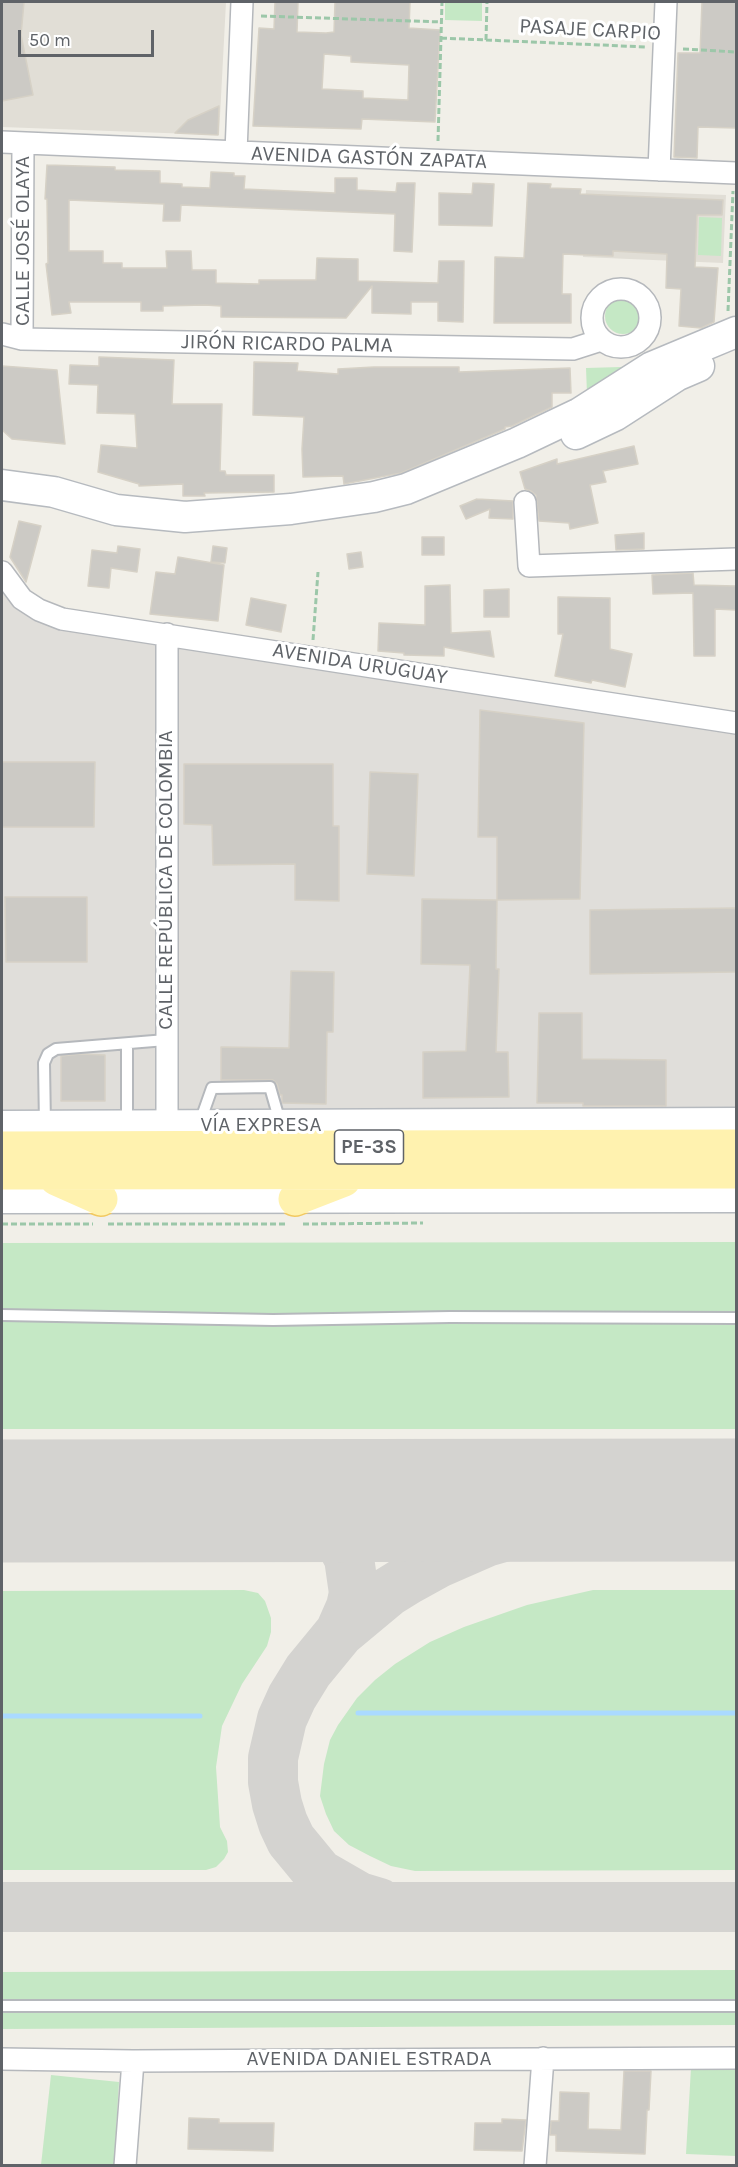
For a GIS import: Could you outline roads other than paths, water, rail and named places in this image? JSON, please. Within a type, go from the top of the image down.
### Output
[{"type":"main road","points":[[2,485],[54,492],[116,510],[185,517],[291,510],[374,498],[406,489],[517,443],[580,413],[652,367],[732,324]]},
{"type":"main road","points":[[2,501],[54,509],[135,528],[259,530],[289,528],[368,515],[423,497],[565,440],[616,415],[678,375],[736,350]]},
{"type":"main road","name":"VÍA EXPRESA","points":[[113,1126],[736,1123]]},
{"type":"main road","name":"VÍA EXPRESA","points":[[2,1125],[44,1149]]},
{"type":"main road","points":[[288,1125],[360,1160]]},
{"type":"main road","points":[[102,1216],[44,1149],[113,1126]]},
{"type":"main road","name":"VÍA EXPRESA","points":[[360,1160],[736,1146]]},
{"type":"main road","name":"VÍA EXPRESA","points":[[2,1148],[736,1172]]},
{"type":"main road","name":"VÍA EXPRESA","points":[[2,1173],[44,1149]]},
{"type":"main road","points":[[295,1198],[360,1160]]},
{"type":"main road","points":[[2,1198],[102,1216],[295,1198],[736,1197]]},
{"type":"street","points":[[659,170],[666,2]]},
{"type":"street","points":[[236,152],[248,9]]},
{"type":"street","name":"AVENIDA GASTÓN ZAPATA","points":[[2,142],[659,170],[735,179]]},
{"type":"street","name":"CALLE JOSÉ OLAYA","points":[[22,339],[23,143]]},
{"type":"street","name":"JIRÓN RICARDO PALMA","points":[[2,334],[22,339],[573,349],[602,340]]},
{"type":"street","points":[[525,502],[529,566],[736,559]]},
{"type":"street","name":"AVENIDA URUGUAY","points":[[2,572],[22,598],[39,610],[62,619],[736,723]]},
{"type":"street","name":"CALLE REPÚBLICA DE COLOMBIA","points":[[166,1125],[167,634]]},
{"type":"street","points":[[535,2166],[543,2058]]},
{"type":"street","name":"AVENIDA DANIEL ESTRADA","points":[[2,2059],[133,2061],[736,2058]]},
{"type":"street","points":[[125,2166],[133,2061]]},
{"type":"lane","points":[[44,1149],[44,1063],[48,1054],[56,1048],[166,1040]]},
{"type":"lane","points":[[113,1126],[127,1044]]},
{"type":"lane","points":[[2,1315],[273,1320],[450,1317],[736,1318]]},
{"type":"lane","points":[[2,2006],[736,2006]]},
{"type":"waterway","points":[[358,1713],[736,1713]]},
{"type":"waterway","points":[[2,1716],[200,1716]]}]
